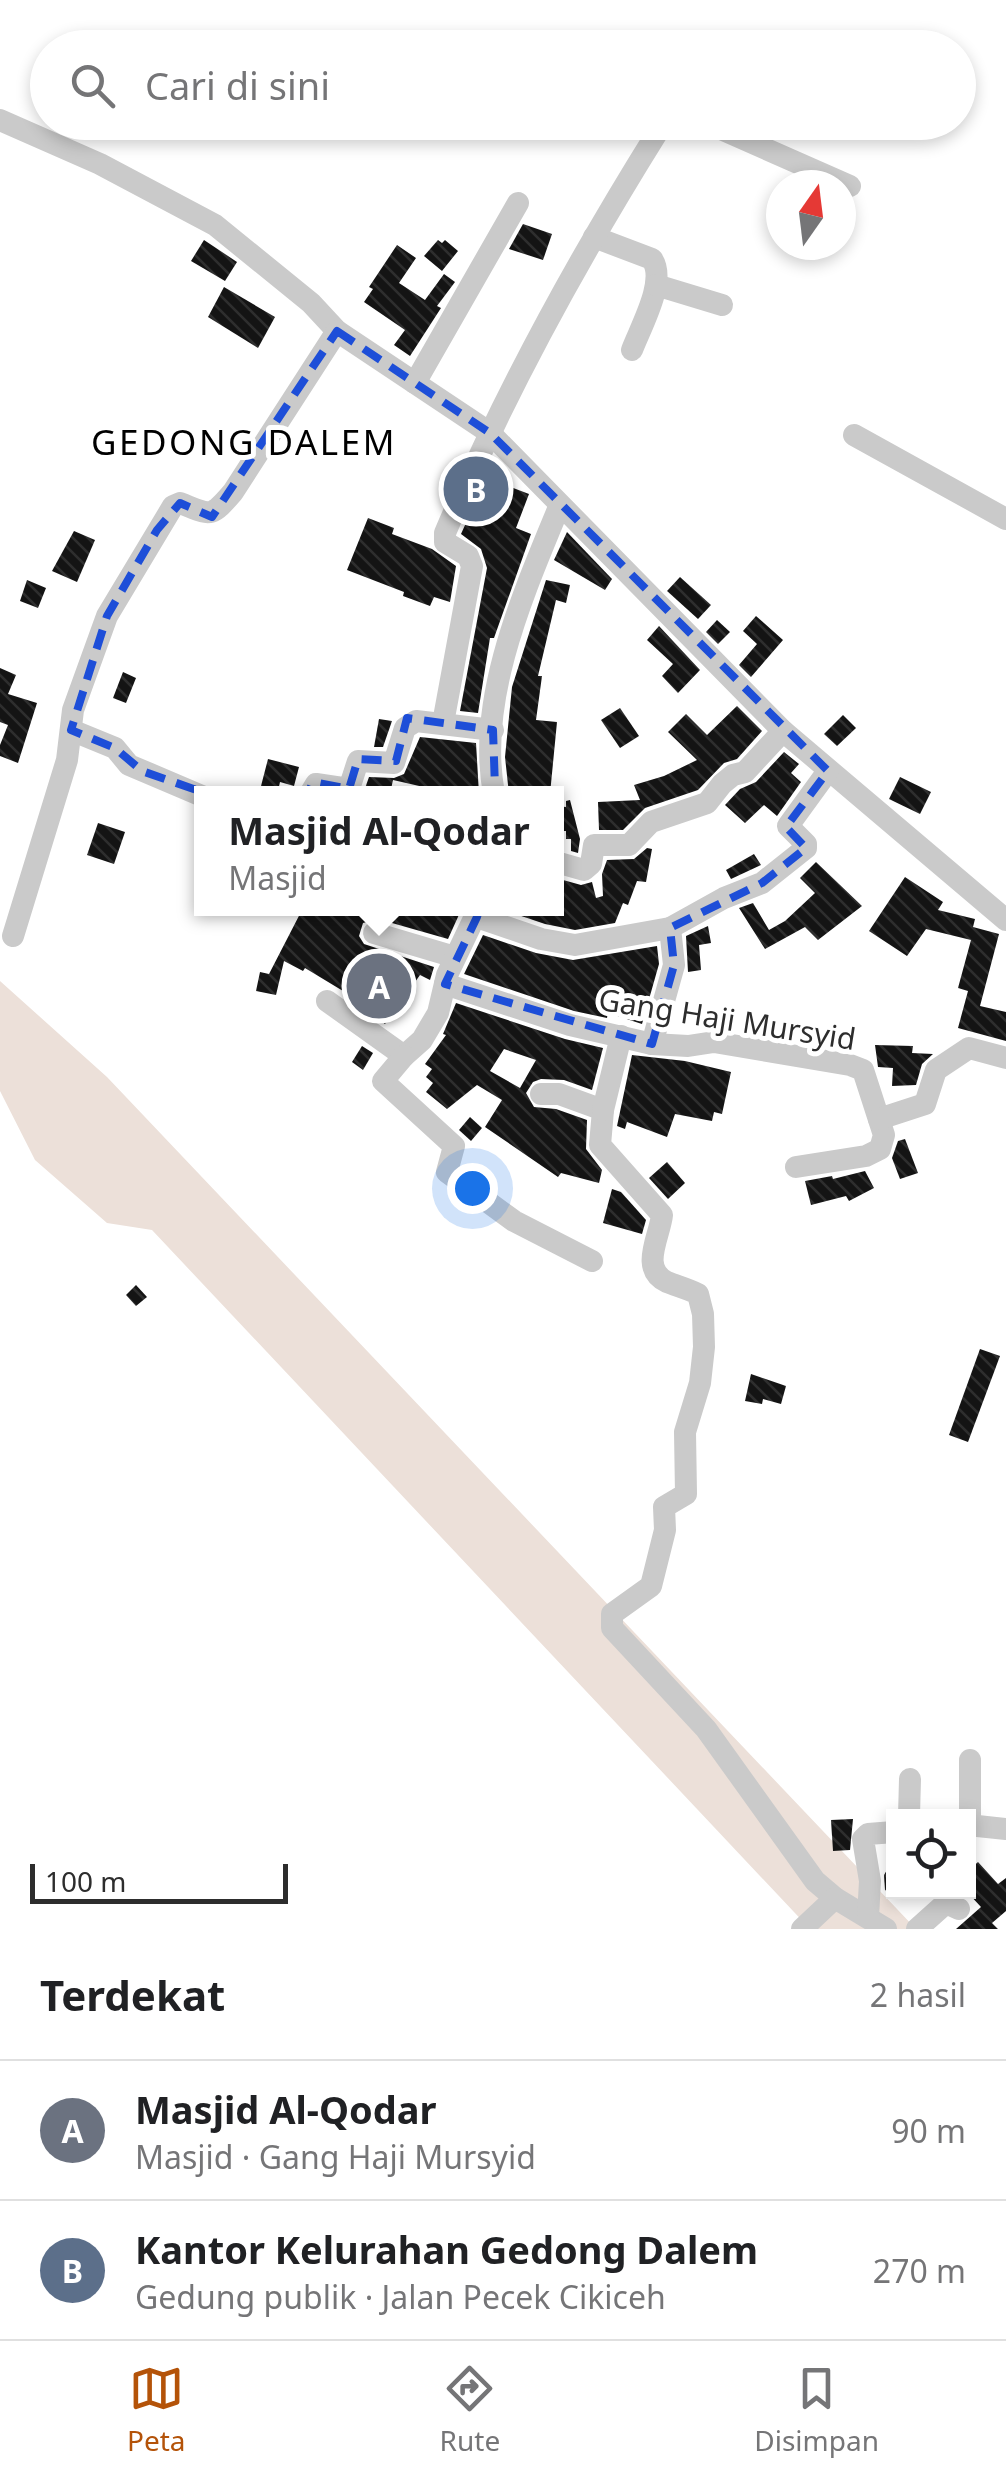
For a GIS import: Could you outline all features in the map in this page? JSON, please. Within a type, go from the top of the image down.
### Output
[{"type":"street","points":[[0,120],[30,133]]},
{"type":"street","points":[[45,140],[215,225],[311,303],[337,331],[490,433],[716,666],[828,771],[1006,920]]},
{"type":"street","points":[[443,724],[472,566],[468,556],[445,542],[444,536],[490,433],[573,270],[653,140]]},
{"type":"street","points":[[746,140],[814,170]]},
{"type":"street","points":[[415,383],[518,203]]},
{"type":"street","points":[[594,237],[652,259],[657,267],[656,285],[632,350]]},
{"type":"street","points":[[656,285],[722,305]]},
{"type":"street","points":[[13,936],[67,760],[80,689],[107,616],[174,506],[180,503],[209,514],[219,508],[268,440],[337,331]]},
{"type":"street","points":[[854,435],[1006,518]]},
{"type":"street","points":[[494,786],[496,698],[514,620],[560,507]]},
{"type":"street","points":[[350,786],[358,761],[395,762],[404,728],[411,723],[422,720],[493,730]]},
{"type":"street","points":[[70,730],[115,748],[129,765],[194,793]]},
{"type":"street","points":[[564,864],[584,870],[591,864],[594,845],[629,845],[651,822],[700,807],[733,775],[743,774],[784,730]]},
{"type":"street","points":[[485,916],[541,939],[575,945],[670,928],[762,883],[804,850],[806,844],[788,826],[828,771]]},
{"type":"street","points":[[476,916],[455,957],[438,1013],[422,1040],[383,1081],[454,1146],[447,1172],[514,1221],[592,1261]]},
{"type":"street","points":[[652,1044],[674,965],[670,928]]},
{"type":"street","points":[[374,932],[455,957]]},
{"type":"street","name":"Gang Haji Mursyid","points":[[445,984],[557,1022],[652,1044],[688,1046],[714,1042],[857,1067],[866,1076],[879,1119]]},
{"type":"street","points":[[327,1002],[404,1056]]},
{"type":"street","points":[[621,1036],[600,1145],[662,1215],[652,1257],[656,1272],[664,1281],[698,1294],[704,1334],[700,1383],[684,1439],[686,1494],[664,1507],[665,1530],[651,1586],[612,1614],[610,1624],[706,1729],[803,1867],[835,1898],[877,1923]]},
{"type":"street","points":[[796,1167],[866,1156],[880,1149],[884,1134],[879,1119],[926,1104],[936,1070],[962,1049],[1006,1058]]},
{"type":"street","points":[[541,1094],[558,1094],[604,1110]]},
{"type":"street","points":[[969,1809],[970,1760]]},
{"type":"street","points":[[909,1809],[910,1779]]},
{"type":"street","points":[[976,1826],[1006,1829]]},
{"type":"street","points":[[877,1923],[863,1839],[868,1834],[886,1833]]},
{"type":"street","points":[[802,1929],[835,1898]]},
{"type":"street","points":[[917,1929],[946,1904],[959,1909]]},
{"type":"highlighted area","points":[[337,331],[490,433],[828,771],[786,827],[806,848],[762,883],[670,928],[674,965],[652,1044],[445,984],[477,917],[497,845],[493,730],[407,718],[396,761],[358,759],[349,789],[313,782],[306,798],[258,796],[237,804],[142,771],[115,748],[71,730],[107,616],[157,530],[180,503],[212,517]]},
{"type":"shaded area","points":[[0,981],[107,1077],[916,1929],[810,1929],[152,1230],[107,1223],[35,1160],[0,1091]]},
{"type":"building","points":[[523,224],[552,234],[543,260],[509,249]]},
{"type":"building","points":[[204,240],[237,262],[225,281],[191,261]]},
{"type":"building","points":[[438,240],[445,240],[458,251],[442,271],[424,256]]},
{"type":"building","points":[[397,245],[416,258],[399,283],[425,300],[444,274],[455,282],[410,356],[394,345],[405,330],[364,302],[373,289],[369,287]]},
{"type":"building","points":[[224,287],[275,317],[258,348],[208,317]]},
{"type":"building","points":[[495,459],[501,466],[495,481],[529,494],[516,528],[531,534],[494,638],[490,638],[478,713],[460,711],[487,568],[481,549],[461,534]]},
{"type":"building","points":[[368,518],[394,528],[392,534],[432,549],[456,566],[450,602],[434,597],[430,606],[347,570]]},
{"type":"building","points":[[74,531],[95,540],[77,582],[52,571]]},
{"type":"building","points":[[567,532],[612,579],[605,590],[554,560]]},
{"type":"building","points":[[680,577],[711,605],[698,619],[667,591]]},
{"type":"building","points":[[27,580],[46,588],[38,608],[20,601]]},
{"type":"building","points":[[546,580],[570,585],[566,603],[556,600],[538,676],[542,676],[536,720],[557,722],[551,786],[508,786],[505,757],[512,687]]},
{"type":"building","points":[[756,616],[783,640],[751,677],[739,665],[757,644],[743,631]]},
{"type":"building","points":[[717,620],[730,632],[718,644],[706,632]]},
{"type":"building","points":[[659,626],[700,670],[678,693],[662,676],[673,664],[647,640]]},
{"type":"building","points":[[0,668],[16,675],[8,694],[37,703],[18,763],[0,756],[8,725],[0,722]]},
{"type":"building","points":[[123,672],[136,678],[126,703],[113,698]]},
{"type":"building","points":[[737,706],[762,731],[737,759],[724,763],[698,790],[645,808],[623,830],[599,830],[598,802],[640,800],[634,785],[697,760],[668,732],[686,714],[707,735]]},
{"type":"building","points":[[620,708],[639,736],[620,748],[601,720]]},
{"type":"building","points":[[843,715],[856,728],[837,746],[824,734]]},
{"type":"building","points":[[379,719],[392,721],[383,747],[374,747]]},
{"type":"building","points":[[420,737],[476,743],[479,786],[419,786],[393,780],[392,786],[366,786],[369,777],[394,778],[404,774]]},
{"type":"building","points":[[784,752],[799,764],[791,773],[801,782],[777,816],[764,805],[745,823],[725,805],[740,789],[756,782]]},
{"type":"building","points":[[268,759],[299,767],[294,786],[280,782],[279,786],[261,786]]},
{"type":"building","points":[[900,777],[931,792],[920,814],[889,799]]},
{"type":"building","points":[[570,800],[580,839],[578,853],[571,851],[571,839],[566,839],[564,831],[566,801]]},
{"type":"building","points":[[98,823],[125,832],[114,864],[87,855]]},
{"type":"building","points":[[647,848],[652,849],[646,882],[637,881],[628,905],[623,903],[615,923],[575,930],[522,916],[564,916],[564,880],[581,885],[592,882],[596,898],[603,896],[602,874],[607,860],[634,859]]},
{"type":"building","points":[[754,854],[761,865],[731,879],[726,870]]},
{"type":"building","points":[[816,862],[862,906],[818,940],[805,927],[765,949],[739,908],[753,903],[769,930],[785,921],[815,893],[800,878]]},
{"type":"building","points":[[905,877],[943,902],[938,910],[975,919],[973,927],[999,934],[980,1006],[1006,1012],[1006,1041],[958,1028],[968,991],[958,988],[971,940],[926,929],[907,956],[869,931]]},
{"type":"building","points":[[299,916],[458,916],[448,939],[378,919],[363,923],[359,936],[364,944],[434,967],[430,980],[420,975],[385,1024],[343,991],[305,968],[303,971],[284,961],[276,995],[256,991],[260,972],[269,974]]},
{"type":"building","points":[[708,926],[711,943],[699,945],[701,970],[688,972],[686,936]]},
{"type":"building","points":[[483,935],[536,953],[573,960],[657,946],[659,964],[642,1024],[608,1013],[607,1018],[574,1011],[464,974]]},
{"type":"building","points":[[456,1003],[603,1048],[592,1090],[564,1080],[541,1079],[533,1082],[526,1093],[534,1107],[556,1109],[587,1120],[586,1149],[602,1170],[599,1183],[561,1173],[558,1177],[485,1127],[502,1100],[477,1085],[447,1109],[426,1092],[433,1083],[426,1077],[432,1069],[425,1064],[446,1035],[443,1034]],"holes":[[[504,1049],[536,1060],[520,1088],[490,1071]]]},
{"type":"building","points":[[875,1045],[913,1046],[912,1053],[933,1054],[922,1064],[916,1085],[892,1086],[893,1068],[878,1067]]},
{"type":"building","points":[[362,1046],[373,1053],[363,1070],[352,1062]]},
{"type":"building","points":[[632,1055],[685,1061],[731,1072],[722,1114],[714,1112],[712,1121],[675,1114],[667,1137],[627,1122],[625,1129],[617,1126]]},
{"type":"building","points":[[470,1117],[482,1128],[471,1141],[459,1130]]},
{"type":"building","points":[[905,1139],[918,1173],[900,1179],[892,1158],[898,1141]]},
{"type":"building","points":[[667,1162],[685,1183],[668,1199],[649,1178]]},
{"type":"building","points":[[865,1171],[874,1188],[849,1201],[846,1196],[811,1205],[805,1181]]},
{"type":"building","points":[[612,1189],[621,1192],[646,1220],[642,1234],[603,1223]]},
{"type":"building","points":[[136,1285],[147,1297],[136,1306],[126,1295]]},
{"type":"building","points":[[980,1349],[1000,1356],[968,1442],[949,1435]]},
{"type":"building","points":[[751,1374],[786,1386],[781,1404],[763,1399],[762,1404],[745,1401]]},
{"type":"building","points":[[853,1819],[850,1850],[833,1851],[831,1820]]},
{"type":"building","points":[[976,1864],[998,1884],[1006,1878],[1006,1911],[992,1923],[998,1929],[956,1929],[981,1907],[974,1899]]},
{"type":"place","name":"Kantor Kelurahan Gedong Dalem","points":[[476,489]]},
{"type":"place","name":"Masjid Al-Qodar","points":[[379,986]]},
{"type":"district","name":"GEDONG DALEM","points":[[244,443]]}]
